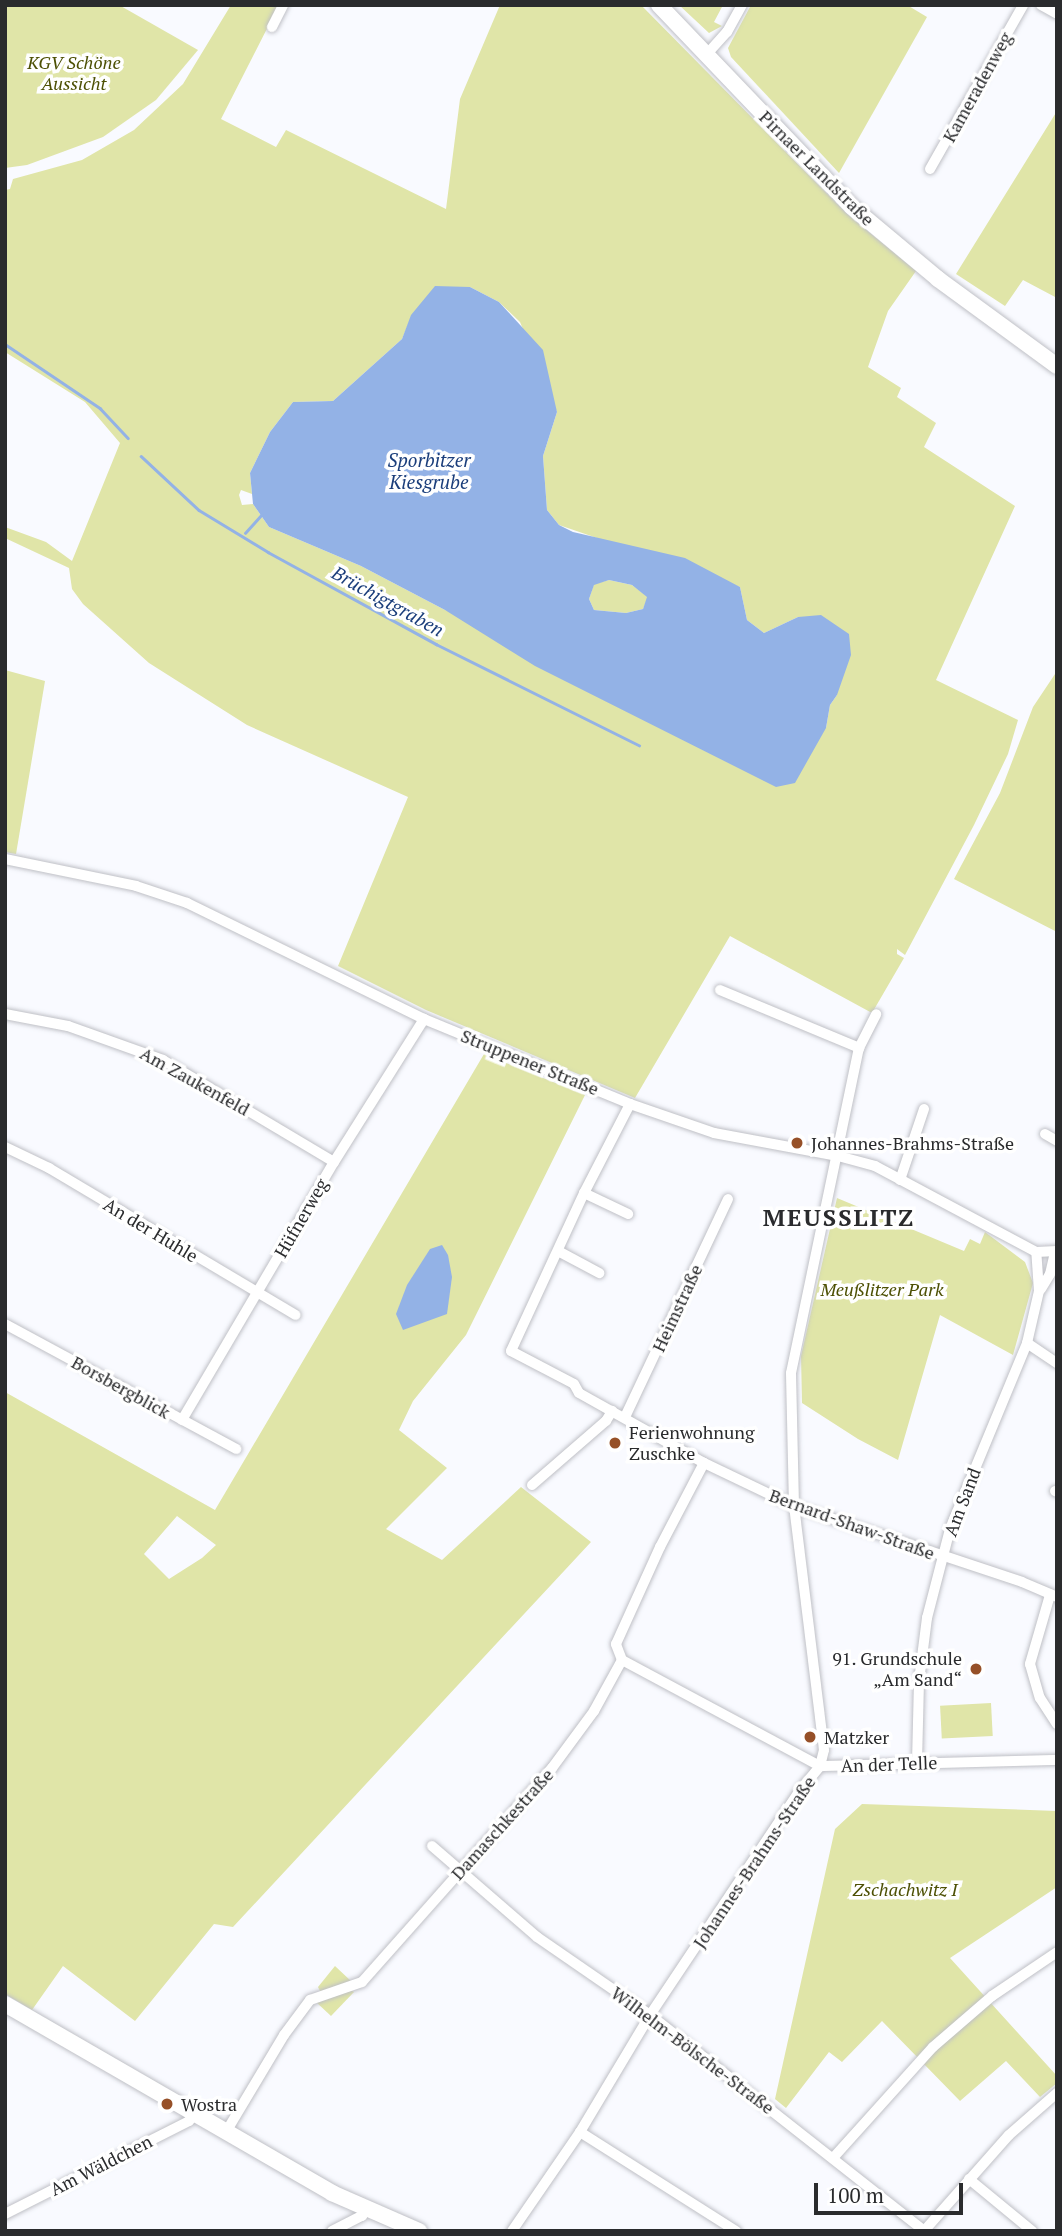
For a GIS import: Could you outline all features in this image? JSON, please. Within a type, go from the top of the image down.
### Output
[{"type":"street","points":[[272,27],[283,5]]},
{"type":"street","name":"Pirnaer Landstraße","points":[[659,5],[852,207],[938,279],[1057,366]]},
{"type":"street","points":[[707,54],[727,32],[742,5]]},
{"type":"street","name":"Kameradenweg","points":[[930,169],[1023,5]]},
{"type":"street","points":[[1041,5],[1057,14]]},
{"type":"street","name":"Struppener Straße","points":[[5,859],[136,886],[187,903],[424,1019],[630,1104],[714,1133],[838,1156],[875,1166],[1036,1252],[1056,1251]]},
{"type":"street","points":[[720,990],[859,1048]]},
{"type":"street","name":"Am Zaukenfeld","points":[[5,1014],[68,1026],[163,1060],[334,1162]]},
{"type":"street","name":"Johannes-Brahms-Straße","points":[[512,2231],[580,2132],[650,2015],[801,1789],[820,1766],[824,1750],[793,1506],[790,1402],[793,1356],[859,1048],[876,1014]]},
{"type":"street","name":"Hüfnerweg","points":[[182,1420],[334,1162],[424,1019]]},
{"type":"street","points":[[599,1273],[558,1251],[584,1193],[630,1104]]},
{"type":"street","points":[[900,1180],[923,1109]]},
{"type":"street","points":[[1045,1134],[1057,1141]]},
{"type":"street","name":"An der Huhle","points":[[5,1147],[49,1168],[296,1315]]},
{"type":"street","points":[[584,1193],[628,1213]]},
{"type":"street","name":"Heimstraße","points":[[625,1417],[728,1199]]},
{"type":"street","name":"Bernard-Shaw-Straße","points":[[558,1251],[511,1350],[574,1384],[579,1392],[704,1464],[793,1506],[1022,1582],[1054,1596]]},
{"type":"street","name":"Am Sand","points":[[1039,1291],[1050,1273],[1056,1251]]},
{"type":"street","name":"Am Sand","points":[[917,1763],[919,1681],[925,1630],[950,1530],[1027,1343],[1039,1291],[1036,1252]]},
{"type":"street","name":"Borsbergblick","points":[[5,1324],[236,1449]]},
{"type":"street","points":[[1027,1343],[1057,1363]]},
{"type":"street","points":[[533,1485],[606,1421],[612,1411]]},
{"type":"street","name":"Damaschkestraße","points":[[226,2132],[284,2035],[310,2000],[362,1982],[552,1768],[594,1711],[622,1660],[616,1644],[660,1546],[704,1464]]},
{"type":"street","points":[[1054,1596],[1030,1664],[1040,1698],[1057,1724]]},
{"type":"street","name":"An der Telle","points":[[622,1660],[820,1766],[1057,1760]]},
{"type":"street","name":"Wilhelm-Bölsche-Straße","points":[[432,1846],[537,1937],[650,2015],[924,2231]]},
{"type":"street","points":[[833,2158],[933,2047],[992,1996],[1057,1952]]},
{"type":"street","points":[[5,2004],[365,2210],[419,2231]]},
{"type":"street","points":[[924,2231],[1009,2135],[1057,2093]]},
{"type":"street","name":"Am Wäldchen","points":[[5,2214],[189,2121],[195,2114]]},
{"type":"street","points":[[580,2132],[736,2231]]},
{"type":"street","points":[[969,2179],[1032,2231]]},
{"type":"street","points":[[332,2231],[362,2216],[365,2210]]},
{"type":"green space","name":"KGV Schöne Aussicht","points":[[5,5],[119,5],[198,50],[156,100],[103,137],[27,165],[5,168]]},
{"type":"green space","points":[[231,5],[279,5],[221,119],[276,147],[286,130],[446,209],[460,99],[500,5],[641,5],[847,214],[916,271],[888,311],[868,367],[901,388],[897,397],[936,423],[924,447],[1015,506],[936,680],[1018,720],[1008,754],[974,825],[905,955],[897,949],[897,954],[904,958],[872,1013],[730,936],[635,1098],[426,1010],[338,966],[408,797],[247,725],[149,663],[83,604],[72,589],[69,568],[5,538],[5,527],[46,542],[72,561],[120,443],[85,402],[5,352],[5,190],[10,189],[13,179],[82,160],[134,130],[183,84]],"holes":[[[470,287],[499,302],[520,322],[557,412],[543,456],[547,510],[559,525],[740,587],[747,620],[764,633],[798,617],[837,695],[830,705],[826,728],[445,610],[361,566],[269,527],[253,504],[242,505],[239,495],[241,490],[252,494],[250,473],[270,432],[293,402],[333,401],[402,339],[412,315]]]},
{"type":"green space","points":[[679,5],[723,5],[714,22],[722,26],[709,33]]},
{"type":"green space","points":[[751,5],[907,5],[927,17],[839,173],[731,57],[728,48]]},
{"type":"green space","points":[[1057,111],[1057,298],[1023,280],[1005,306],[956,274]]},
{"type":"green space","points":[[609,580],[632,585],[648,597],[643,609],[626,613],[594,610],[589,599],[594,584]]},
{"type":"green space","points":[[5,670],[45,681],[16,854],[5,852]]},
{"type":"green space","points":[[1057,671],[1057,932],[954,879],[1000,793],[1033,707]]},
{"type":"green space","points":[[484,1054],[585,1095],[466,1335],[413,1401],[399,1430],[447,1468],[386,1529],[442,1560],[521,1487],[591,1542],[233,1927],[214,1924],[135,2021],[63,1966],[32,2010],[5,1994],[5,1392],[215,1510]],"holes":[[[177,1516],[216,1545],[202,1558],[169,1579],[144,1554]]]},
{"type":"green space","name":"Meußlitzer Park","points":[[837,1198],[964,1251],[970,1239],[980,1244],[985,1232],[1025,1262],[1033,1283],[1013,1355],[940,1315],[898,1460],[858,1439],[802,1403],[801,1356]]},
{"type":"green space","points":[[991,1703],[993,1736],[942,1739],[940,1706]]},
{"type":"green space","name":"Zschachwitz I","points":[[862,1804],[1057,1811],[1057,1887],[950,1958],[1057,2076],[1057,2083],[1040,2097],[1006,2061],[960,2101],[882,2021],[842,2062],[829,2052],[786,2108],[775,2099],[835,1829]]},
{"type":"green space","points":[[335,1966],[352,1982],[321,1993],[318,1987]]},
{"type":"green space","points":[[351,1990],[354,1992],[331,2016],[316,2002]]},
{"type":"water","name":"Sporbitzer Kiesgrube","points":[[435,286],[470,287],[499,302],[543,350],[557,412],[543,456],[547,510],[559,525],[573,532],[685,558],[740,587],[747,620],[764,633],[798,617],[821,615],[849,634],[851,655],[837,695],[830,705],[826,728],[795,783],[776,787],[535,666],[445,610],[361,566],[269,527],[253,504],[250,473],[270,432],[293,402],[333,401],[402,339],[411,315]],"holes":[[[609,580],[632,585],[647,597],[643,609],[626,613],[594,610],[589,599],[594,585]]]},
{"type":"water","points":[[442,1245],[448,1255],[452,1277],[447,1314],[403,1330],[396,1314],[407,1285],[430,1249]]},
{"type":"waterway","name":"Brüchigtgraben","points":[[5,344],[100,408],[128,438]]},
{"type":"waterway","name":"Brüchigtgraben","points":[[141,456],[199,510],[268,552],[436,644],[639,745]]},
{"type":"waterway","points":[[245,533],[261,515]]},
{"type":"place","name":"Johannes-Brahms-Straße","points":[[797,1143]]},
{"type":"place","name":"Ferienwohnung Zuschke","points":[[615,1443]]},
{"type":"place","name":"91. Grundschule „Am Sand“","points":[[976,1669]]},
{"type":"place","name":"Matzker","points":[[810,1737]]},
{"type":"place","name":"Wostra","points":[[167,2104]]},
{"type":"district","name":"MEUSSLITZ","points":[[839,1218]]}]
